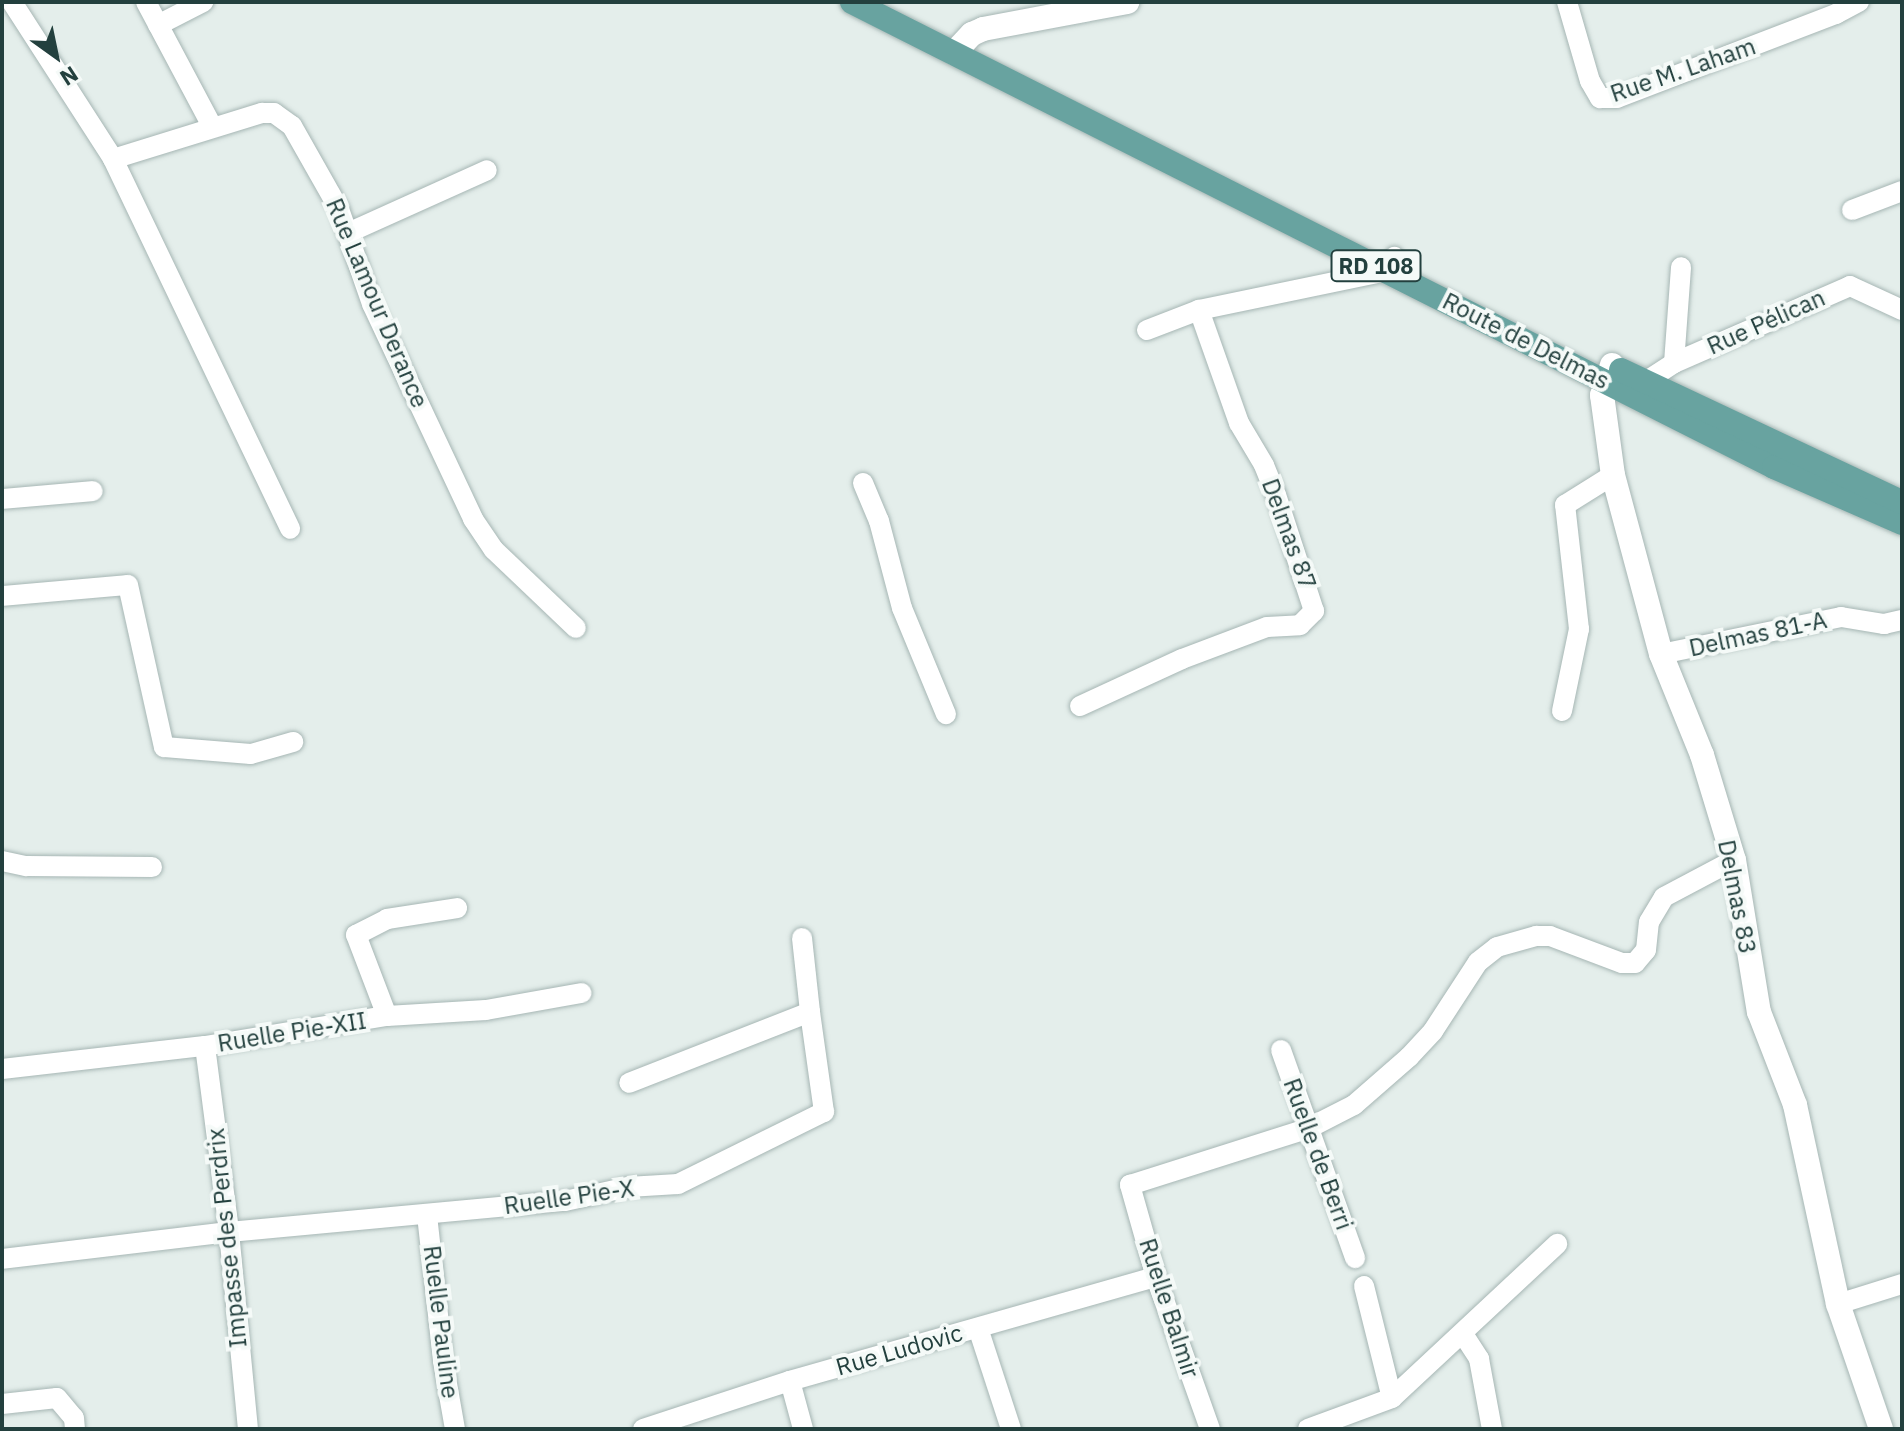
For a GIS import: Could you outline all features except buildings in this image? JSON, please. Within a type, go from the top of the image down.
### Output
[{"type":"main road","name":"Route de Delmas","points":[[852,2],[959,48],[1609,373],[1774,467],[1902,523]]},
{"type":"main road","name":"Route de Delmas","points":[[886,2],[959,48]]},
{"type":"main road","name":"Route de Delmas","points":[[1609,373],[1645,382],[1902,502]]},
{"type":"street","points":[[12,2],[113,159],[290,529]]},
{"type":"street","points":[[146,2],[212,126]]},
{"type":"street","points":[[158,25],[203,2]]},
{"type":"street","points":[[959,48],[983,29],[1022,19],[1127,2]]},
{"type":"street","name":"Rue M. Laham","points":[[1567,2],[1590,81],[1600,98],[1617,98],[1836,14],[1859,2]]},
{"type":"street","name":"Rue Lamour Derance","points":[[113,159],[262,113],[283,118],[298,136],[350,232],[372,304],[473,519],[494,550],[576,628]]},
{"type":"street","points":[[350,232],[487,170]]},
{"type":"street","points":[[1852,210],[1902,191]]},
{"type":"street","points":[[1147,330],[1199,310],[1390,264]]},
{"type":"street","points":[[1674,363],[1681,267]]},
{"type":"street","name":"Rue Pélican","points":[[1645,382],[1674,363],[1850,286],[1902,310]]},
{"type":"street","name":"Delmas 87","points":[[1080,706],[1182,659],[1267,627],[1300,625],[1314,611],[1276,495],[1264,465],[1239,423],[1199,310]]},
{"type":"street","name":"Delmas 83","points":[[1609,373],[1602,395],[1613,475],[1661,654],[1702,755],[1734,860],[1759,1012],[1795,1105],[1838,1304],[1881,1429]]},
{"type":"street","points":[[1562,711],[1579,629],[1565,505],[1613,475]]},
{"type":"street","points":[[863,483],[879,521],[902,608],[946,714]]},
{"type":"street","points":[[2,499],[93,491]]},
{"type":"street","points":[[2,596],[128,585],[164,747],[251,754],[293,742]]},
{"type":"street","name":"Delmas 81-A","points":[[1661,654],[1841,617],[1884,624],[1902,620]]},
{"type":"street","points":[[1307,1129],[1354,1105],[1409,1057],[1433,1031],[1478,962],[1497,947],[1521,939],[1550,936],[1622,963],[1635,963],[1642,958],[1649,922],[1664,897],[1734,860]]},
{"type":"street","points":[[2,861],[26,866],[152,867]]},
{"type":"street","points":[[387,1016],[356,935],[387,919],[457,908]]},
{"type":"street","points":[[629,1083],[810,1012],[802,938]]},
{"type":"street","name":"Ruelle Pie-XII","points":[[2,1069],[205,1046],[387,1016],[486,1010],[581,993]]},
{"type":"street","name":"Ruelle Pie-X","points":[[2,1259],[229,1232],[565,1201],[628,1187],[678,1184],[821,1117],[825,1106],[810,1012]]},
{"type":"street","name":"Impasse des Perdrix","points":[[205,1046],[229,1232],[248,1429]]},
{"type":"street","name":"Ruelle de Berri","points":[[1281,1050],[1355,1258]]},
{"type":"street","name":"Ruelle Balmir","points":[[1210,1429],[1156,1277],[1130,1185],[1307,1129]]},
{"type":"street","name":"Ruelle Pauline","points":[[427,1215],[443,1361],[455,1429]]},
{"type":"street","points":[[1308,1429],[1392,1398],[1557,1244]]},
{"type":"street","name":"Rue Ludovic","points":[[643,1429],[790,1381],[1156,1277]]},
{"type":"street","points":[[1838,1304],[1902,1284]]},
{"type":"street","points":[[1364,1286],[1392,1398]]},
{"type":"street","points":[[978,1328],[1011,1429]]},
{"type":"street","points":[[1463,1334],[1479,1359],[1492,1429]]},
{"type":"street","points":[[790,1381],[803,1429]]},
{"type":"street","points":[[2,1404],[57,1398],[74,1418],[75,1429]]}]
